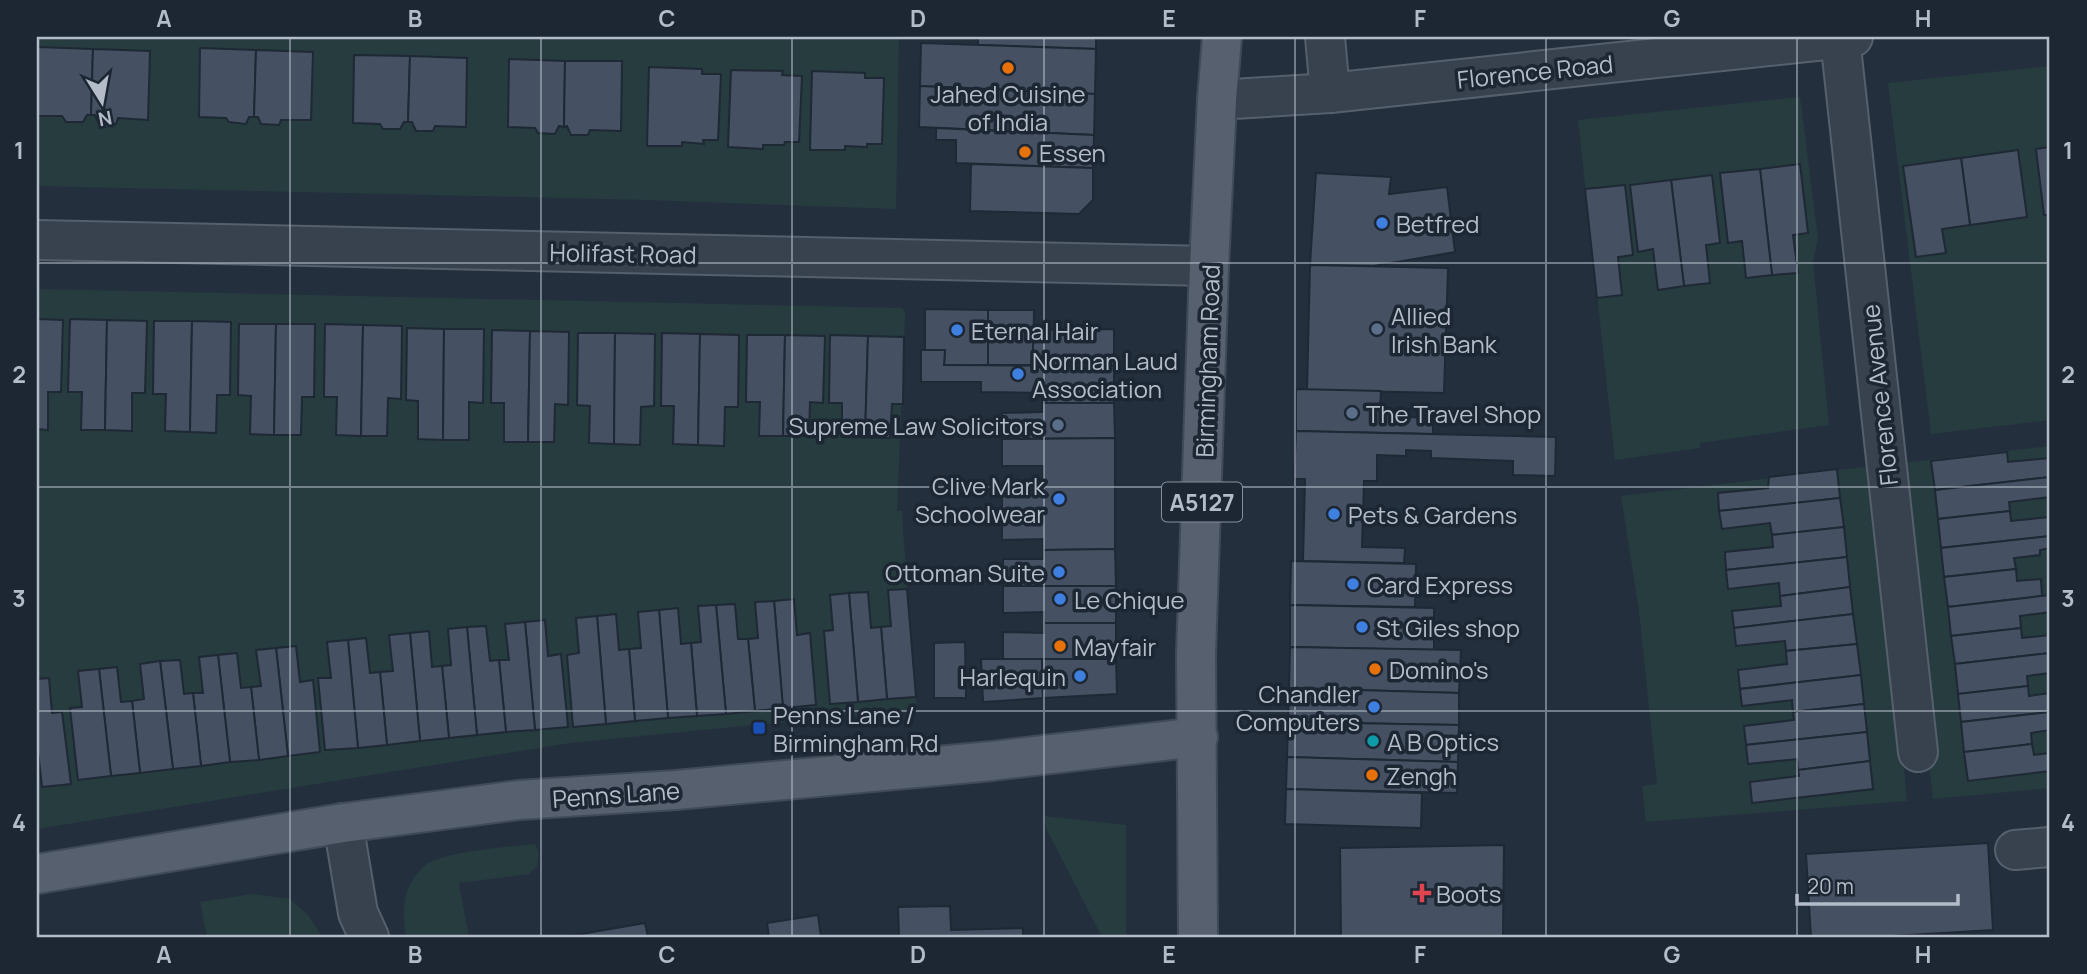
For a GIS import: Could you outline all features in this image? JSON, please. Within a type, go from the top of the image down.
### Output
[{"type":"main road","name":"Birmingham Road","points":[[1198,937],[1196,654],[1209,266],[1222,37]]},
{"type":"main road","name":"Penns Lane","points":[[37,874],[343,823],[519,800],[676,790],[992,761],[1198,737]]},
{"type":"street","points":[[1325,37],[1331,93]]},
{"type":"street","name":"Florence Road","points":[[1217,100],[1331,93],[1847,38]]},
{"type":"street","name":"Florence Avenue","points":[[1847,38],[1917,752]]},
{"type":"street","name":"Holifast Road","points":[[37,240],[1209,266]]},
{"type":"street","points":[[343,823],[358,913],[369,937]]},
{"type":"green space","points":[[37,37],[899,37],[896,209],[647,200],[37,186]]},
{"type":"green space","points":[[2050,66],[2050,420],[1931,434],[1888,83]]},
{"type":"green space","points":[[1800,97],[1818,238],[1813,262],[1829,425],[1700,443],[1700,448],[1615,460],[1578,120]]},
{"type":"green space","points":[[37,289],[902,308],[905,316],[897,511],[902,511],[917,709],[570,743],[37,829]]},
{"type":"green space","points":[[2050,446],[2050,788],[1933,799],[1894,464]]},
{"type":"green space","points":[[1873,466],[1907,801],[1646,822],[1642,786],[1657,784],[1639,611],[1621,496]]},
{"type":"green space","points":[[1044,816],[1126,825],[1126,937],[1102,937],[1047,830]]},
{"type":"green space","points":[[535,844],[539,852],[537,866],[529,874],[459,883],[469,937],[406,937],[405,899],[411,882],[423,867],[459,853]]},
{"type":"green space","points":[[253,894],[290,899],[309,916],[322,937],[207,937],[200,902]]},
{"type":"building","points":[[978,37],[1096,37],[1096,49],[978,45]]},
{"type":"building","name":"Jahed Cuisine of India","points":[[921,43],[1096,49],[1095,94],[920,86]]},
{"type":"building","points":[[37,47],[93,49],[91,115],[87,115],[83,122],[66,122],[62,116],[37,116]]},
{"type":"building","points":[[200,48],[256,50],[254,117],[249,117],[246,124],[229,122],[226,118],[199,117]]},
{"type":"building","points":[[93,49],[150,51],[148,120],[118,118],[116,124],[99,124],[95,115],[91,115]]},
{"type":"building","points":[[256,50],[313,52],[311,120],[281,120],[279,125],[261,124],[258,117],[254,117]]},
{"type":"building","points":[[354,55],[410,56],[408,122],[404,122],[400,129],[383,129],[380,124],[353,123]]},
{"type":"building","points":[[410,56],[467,58],[466,127],[435,126],[433,131],[416,131],[412,122],[408,122]]},
{"type":"building","points":[[509,59],[565,61],[564,127],[559,126],[555,134],[538,133],[535,128],[508,127]]},
{"type":"building","points":[[565,61],[622,61],[621,131],[590,130],[588,135],[571,135],[567,126],[564,127]]},
{"type":"building","points":[[649,67],[702,69],[702,74],[721,74],[718,140],[703,140],[704,144],[682,142],[682,146],[647,146]]},
{"type":"building","points":[[731,70],[783,71],[782,75],[802,76],[799,142],[763,145],[763,149],[728,147]]},
{"type":"building","points":[[812,71],[865,73],[865,78],[884,78],[882,144],[867,144],[867,147],[845,146],[845,150],[810,150]]},
{"type":"building","points":[[920,86],[1095,94],[1094,135],[919,127]]},
{"type":"building","name":"Essen","points":[[936,128],[1094,135],[1093,168],[956,163],[956,140],[936,140]]},
{"type":"building","points":[[2050,147],[2050,215],[2044,215],[2036,149]]},
{"type":"building","points":[[2018,150],[2027,217],[1970,225],[1961,158]]},
{"type":"building","points":[[1961,158],[1970,225],[1942,229],[1946,253],[1916,257],[1903,166]]},
{"type":"building","points":[[971,164],[1093,168],[1093,200],[1079,214],[970,211]]},
{"type":"building","points":[[1800,164],[1808,233],[1793,235],[1798,273],[1772,275],[1760,169]]},
{"type":"building","points":[[1760,169],[1772,275],[1746,278],[1742,241],[1728,243],[1720,173]]},
{"type":"building","name":"Betfred","points":[[1316,173],[1391,177],[1389,194],[1447,187],[1455,252],[1374,266],[1310,265]]},
{"type":"building","points":[[1712,175],[1720,243],[1706,245],[1710,283],[1684,286],[1671,180]]},
{"type":"building","points":[[1671,180],[1684,286],[1658,290],[1653,249],[1638,252],[1630,185]]},
{"type":"building","points":[[1625,185],[1633,255],[1618,257],[1622,295],[1597,298],[1585,189]]},
{"type":"building","name":"Allied Irish Bank","points":[[1310,265],[1448,268],[1444,393],[1307,390]]},
{"type":"building","name":"Eternal Hair","points":[[925,309],[988,310],[988,365],[944,365],[945,350],[925,351]]},
{"type":"building","points":[[988,310],[1034,310],[1033,365],[988,365]]},
{"type":"building","points":[[37,319],[63,320],[61,392],[48,392],[48,430],[37,429]]},
{"type":"building","points":[[70,319],[107,320],[105,430],[81,430],[82,392],[68,392]]},
{"type":"building","points":[[107,320],[147,321],[145,393],[132,393],[132,431],[105,430]]},
{"type":"building","points":[[154,321],[192,321],[190,432],[165,431],[166,394],[153,394]]},
{"type":"building","points":[[192,321],[231,322],[230,395],[217,395],[216,433],[190,432]]},
{"type":"building","points":[[239,324],[276,324],[274,435],[250,434],[251,396],[238,395]]},
{"type":"building","points":[[276,324],[315,324],[314,397],[302,397],[301,435],[274,435]]},
{"type":"building","points":[[325,324],[363,325],[361,436],[336,435],[337,397],[324,397]]},
{"type":"building","points":[[363,325],[402,326],[401,399],[388,398],[387,436],[361,436]]},
{"type":"building","points":[[407,328],[444,329],[443,440],[418,439],[418,401],[406,400]]},
{"type":"building","points":[[444,329],[484,329],[483,403],[469,402],[469,440],[443,440]]},
{"type":"building","points":[[1114,329],[1114,366],[1033,365],[1033,330]]},
{"type":"building","points":[[492,330],[530,331],[528,442],[504,442],[504,403],[491,403]]},
{"type":"building","points":[[530,331],[569,332],[568,405],[555,404],[554,442],[528,442]]},
{"type":"building","points":[[578,333],[615,333],[614,444],[589,443],[590,406],[577,405]]},
{"type":"building","points":[[615,333],[655,334],[654,406],[641,407],[640,445],[614,444]]},
{"type":"building","points":[[662,333],[700,334],[698,445],[673,444],[674,406],[661,406]]},
{"type":"building","points":[[700,334],[739,335],[738,407],[725,407],[724,446],[698,445]]},
{"type":"building","points":[[747,335],[785,335],[783,436],[759,436],[760,402],[746,402]]},
{"type":"building","points":[[785,335],[825,336],[823,403],[810,402],[809,436],[783,436]]},
{"type":"building","points":[[830,335],[868,336],[865,437],[842,437],[842,403],[829,403]]},
{"type":"building","points":[[868,336],[904,337],[903,404],[892,404],[890,438],[865,437]]},
{"type":"building","name":"Norman Laud Association","points":[[921,350],[945,350],[944,365],[1114,366],[1114,403],[1042,403],[1042,393],[981,392],[981,382],[921,382]]},
{"type":"building","name":"The Travel Shop","points":[[1296,389],[1381,391],[1380,409],[1409,409],[1408,417],[1433,418],[1433,434],[1296,431]]},
{"type":"building","name":"Supreme Law Solicitors","points":[[1042,403],[1114,403],[1115,438],[1002,439],[1002,413],[1042,412]]},
{"type":"building","name":"Pets & Gardens","points":[[1296,431],[1556,437],[1555,476],[1513,475],[1513,461],[1431,458],[1431,451],[1406,450],[1406,456],[1377,455],[1377,481],[1364,481],[1362,547],[1405,548],[1404,563],[1303,561],[1305,479],[1294,479]]},
{"type":"building","name":"Clive Mark Schoolwear","points":[[1115,438],[1115,549],[1043,550],[1043,539],[1002,540],[1002,486],[1043,485],[1043,466],[1002,466],[1002,439]]},
{"type":"building","points":[[2007,452],[2008,462],[2050,458],[2050,477],[1935,490],[1931,461]]},
{"type":"building","points":[[1837,469],[1840,498],[1719,511],[1718,493],[1768,488],[1769,477]]},
{"type":"building","points":[[2050,477],[2050,497],[2009,502],[2010,511],[1938,519],[1935,490]]},
{"type":"building","points":[[1840,498],[1844,527],[1772,535],[1770,523],[1722,529],[1719,511]]},
{"type":"building","points":[[2010,511],[2011,521],[2050,517],[2050,536],[1941,548],[1938,519]]},
{"type":"building","points":[[1844,527],[1847,557],[1726,570],[1725,552],[1773,547],[1772,535]]},
{"type":"building","points":[[2050,536],[2050,548],[2040,550],[2040,555],[2014,558],[2016,569],[1944,577],[1941,548]]},
{"type":"building","name":"Ottoman Suite","points":[[1115,549],[1116,586],[1003,586],[1003,559],[1043,559],[1043,550]]},
{"type":"building","points":[[1847,557],[1850,587],[1780,596],[1779,583],[1728,589],[1726,570]]},
{"type":"building","name":"Card Express","points":[[1291,561],[1416,564],[1415,607],[1290,605]]},
{"type":"building","points":[[2016,569],[2017,581],[2041,579],[2042,596],[1948,607],[1944,577]]},
{"type":"building","name":"Le Chique","points":[[1003,586],[1116,586],[1116,623],[1044,623],[1044,612],[1003,613]]},
{"type":"building","points":[[1850,587],[1853,614],[1734,628],[1732,611],[1781,606],[1780,596]]},
{"type":"building","points":[[907,589],[916,697],[887,699],[881,627],[891,626],[888,590]]},
{"type":"building","points":[[868,592],[871,628],[881,627],[887,699],[858,702],[849,593]]},
{"type":"building","points":[[849,593],[858,702],[830,704],[824,631],[833,630],[830,595]]},
{"type":"building","points":[[2050,595],[2050,612],[2020,616],[2021,628],[1951,636],[1948,607]]},
{"type":"building","points":[[794,599],[797,635],[810,633],[816,705],[783,708],[774,601]]},
{"type":"building","points":[[774,601],[783,708],[755,711],[748,639],[758,638],[755,602]]},
{"type":"building","points":[[735,604],[738,639],[748,639],[755,711],[726,714],[716,605]]},
{"type":"building","points":[[716,605],[726,714],[697,716],[691,643],[701,642],[698,606]]},
{"type":"building","name":"St Giles shop","points":[[1290,605],[1434,608],[1434,650],[1290,647]]},
{"type":"building","points":[[678,608],[681,644],[691,643],[697,716],[668,718],[659,610]]},
{"type":"building","points":[[659,610],[668,718],[635,721],[629,649],[641,648],[638,612]]},
{"type":"building","points":[[616,614],[619,650],[629,649],[635,721],[606,724],[597,616]]},
{"type":"building","points":[[1853,614],[1857,644],[1786,651],[1785,641],[1736,646],[1734,628]]},
{"type":"building","points":[[597,616],[606,724],[573,727],[567,655],[579,653],[576,618]]},
{"type":"building","points":[[545,620],[548,656],[561,654],[568,727],[535,730],[525,622]]},
{"type":"building","points":[[525,622],[535,730],[506,732],[499,660],[509,660],[505,624]]},
{"type":"building","name":"Mayfair","points":[[1044,623],[1116,623],[1116,659],[1003,660],[1003,632],[1044,633]]},
{"type":"building","points":[[486,626],[490,661],[499,660],[506,732],[477,735],[467,627]]},
{"type":"building","points":[[467,627],[477,735],[449,738],[442,666],[451,665],[448,629]]},
{"type":"building","points":[[2021,628],[2022,638],[2050,635],[2050,653],[1955,664],[1951,636]]},
{"type":"building","points":[[429,631],[432,667],[442,666],[449,738],[420,741],[410,633]]},
{"type":"building","points":[[410,633],[420,741],[387,745],[380,672],[393,671],[389,635]]},
{"type":"building","points":[[366,638],[370,673],[380,672],[387,745],[358,748],[348,640]]},
{"type":"building","points":[[348,640],[358,748],[325,750],[318,678],[331,678],[327,642]]},
{"type":"building","points":[[965,642],[966,698],[934,698],[934,643]]},
{"type":"building","points":[[1857,644],[1861,675],[1740,689],[1738,670],[1787,664],[1786,651]]},
{"type":"building","points":[[296,646],[300,682],[313,680],[320,752],[288,756],[276,648]]},
{"type":"building","name":"Domino's","points":[[1290,647],[1461,650],[1459,693],[1289,688]]},
{"type":"building","points":[[276,648],[288,756],[259,760],[251,687],[261,686],[256,650]]},
{"type":"building","points":[[237,653],[241,688],[251,687],[259,760],[230,762],[218,655]]},
{"type":"building","points":[[2050,653],[2050,673],[2027,676],[2028,686],[1958,694],[1955,664]]},
{"type":"building","points":[[218,655],[230,762],[201,766],[193,693],[203,693],[199,657]]},
{"type":"building","points":[[981,659],[1042,659],[1043,698],[983,702]]},
{"type":"building","name":"Harlequin","points":[[1042,659],[1116,659],[1117,694],[1043,698]]},
{"type":"building","points":[[180,660],[184,694],[193,693],[201,766],[173,769],[160,661]]},
{"type":"building","points":[[160,661],[173,769],[140,773],[132,701],[144,699],[140,664]]},
{"type":"building","points":[[117,667],[121,702],[132,701],[140,773],[111,776],[99,669]]},
{"type":"building","points":[[99,669],[111,776],[78,780],[70,708],[82,707],[78,671]]},
{"type":"building","points":[[1861,675],[1864,704],[1793,712],[1792,700],[1742,706],[1740,689]]},
{"type":"building","points":[[49,678],[52,713],[62,712],[71,784],[42,787],[37,742],[37,679]]},
{"type":"building","points":[[2028,686],[2029,696],[2050,693],[2050,712],[1961,722],[1958,694]]},
{"type":"building","name":"Chandler Computers","points":[[1289,688],[1459,693],[1459,725],[1288,722]]},
{"type":"building","points":[[1864,704],[1867,732],[1746,745],[1744,726],[1794,720],[1793,712]]},
{"type":"building","points":[[2050,712],[2050,730],[2031,733],[2032,744],[1964,752],[1961,722]]},
{"type":"building","name":"A B Optics","points":[[1288,722],[1459,725],[1458,762],[1287,757]]},
{"type":"building","points":[[1867,732],[1870,761],[1798,770],[1797,759],[1748,764],[1746,745]]},
{"type":"building","points":[[2032,744],[2034,755],[2050,753],[2050,771],[1968,781],[1964,752]]},
{"type":"building","name":"Zengh","points":[[1287,757],[1458,762],[1457,793],[1286,789]]},
{"type":"building","points":[[1870,761],[1873,789],[1752,803],[1750,782],[1799,776],[1798,770]]},
{"type":"building","points":[[1286,789],[1422,793],[1421,828],[1285,824]]},
{"type":"building","points":[[1988,843],[1993,930],[1875,937],[1811,937],[1806,854]]},
{"type":"building","name":"Boots","points":[[1504,845],[1503,937],[1341,937],[1340,848]]},
{"type":"building","points":[[950,906],[951,930],[1023,928],[1023,937],[899,937],[898,907]]},
{"type":"building","points":[[818,915],[821,937],[769,937],[767,923]]},
{"type":"building","points":[[645,923],[648,937],[564,937]]},
{"type":"place","name":"Jahed Cuisine of India","points":[[1008,68]]},
{"type":"place","name":"Essen","points":[[1025,152]]},
{"type":"place","name":"Betfred","points":[[1382,223]]},
{"type":"place","name":"Allied Irish Bank","points":[[1377,329]]},
{"type":"place","name":"Eternal Hair","points":[[957,330]]},
{"type":"place","name":"Norman Laud Association","points":[[1018,374]]},
{"type":"place","name":"The Travel Shop","points":[[1352,413]]},
{"type":"place","name":"Supreme Law Solicitors","points":[[1058,425]]},
{"type":"place","name":"Clive Mark Schoolwear","points":[[1059,499]]},
{"type":"place","name":"Pets & Gardens","points":[[1334,514]]},
{"type":"place","name":"Ottoman Suite","points":[[1059,572]]},
{"type":"place","name":"Card Express","points":[[1353,584]]},
{"type":"place","name":"Le Chique","points":[[1060,599]]},
{"type":"place","name":"St Giles shop","points":[[1362,627]]},
{"type":"place","name":"Mayfair","points":[[1060,646]]},
{"type":"place","name":"Domino's","points":[[1375,669]]},
{"type":"place","name":"Harlequin","points":[[1080,676]]},
{"type":"place","name":"Chandler Computers","points":[[1374,707]]},
{"type":"place","name":"Penns Lane / Birmingham Rd","points":[[759,728]]},
{"type":"place","name":"A B Optics","points":[[1373,741]]},
{"type":"place","name":"Zengh","points":[[1372,775]]},
{"type":"place","name":"Boots","points":[[1422,893]]}]
